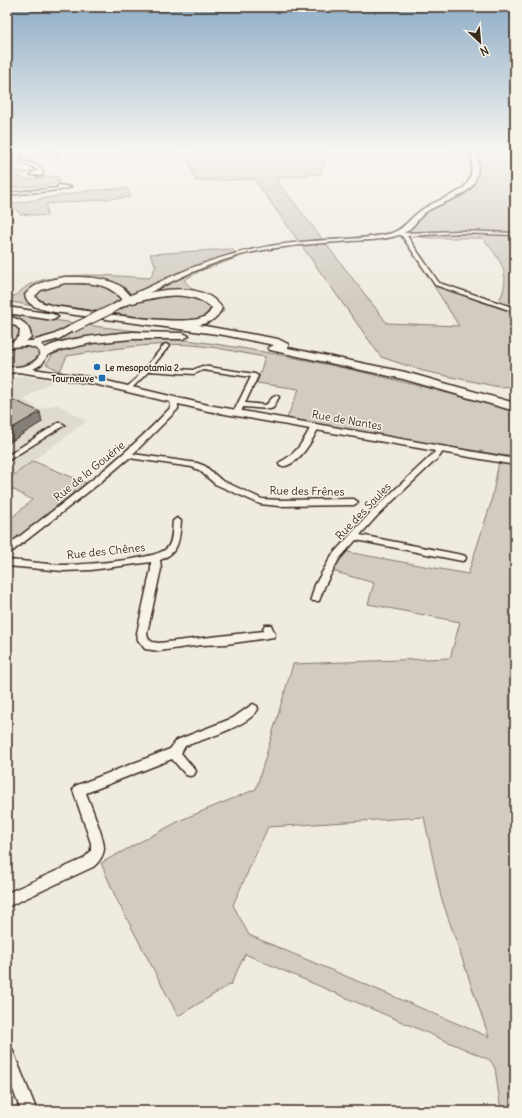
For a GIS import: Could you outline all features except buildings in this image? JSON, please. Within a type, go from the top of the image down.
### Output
[{"type":"highway","points":[[151,322],[173,324],[195,322],[209,319],[216,312],[217,308],[212,303],[198,296],[184,292],[175,287],[170,280]]},
{"type":"highway","points":[[184,292],[163,293],[128,301],[125,294],[116,288],[86,281],[66,281],[47,284],[35,290],[30,296],[33,301],[45,307],[112,313],[151,322],[248,336],[278,342],[284,346]]},
{"type":"highway","points":[[7,306],[112,313]]},
{"type":"highway","points":[[7,306],[284,346],[399,370],[515,402]]},
{"type":"highway","points":[[7,310],[228,340],[296,352],[377,369],[515,407]]},
{"type":"highway","points":[[7,319],[20,324],[25,330],[26,335],[24,339],[18,343]]},
{"type":"highway","points":[[43,355],[67,345],[131,336],[171,335],[219,341],[228,340]]},
{"type":"street","points":[[399,234],[422,212],[447,201]]},
{"type":"street","points":[[68,376],[45,368],[43,355],[48,342],[73,328],[112,313],[128,301],[211,262],[254,250],[399,234],[459,232],[515,234]]},
{"type":"street","points":[[399,234],[437,284],[515,310]]},
{"type":"street","points":[[7,345],[18,343],[32,344],[56,337]]},
{"type":"street","points":[[32,344],[43,355]]},
{"type":"street","points":[[130,388],[148,369],[166,346]]},
{"type":"street","points":[[20,370],[43,355]]},
{"type":"street","points":[[148,369],[194,372],[202,368],[255,376],[239,409],[267,408],[276,397]]},
{"type":"street","points":[[7,370],[20,370],[68,376]]},
{"type":"street","name":"Rue de Nantes","points":[[68,376],[130,388],[174,400],[239,409],[315,427],[515,462]]},
{"type":"street","name":"Rue de la Gouérie","points":[[7,551],[128,455],[163,421],[175,407],[174,400]]},
{"type":"street","points":[[7,459],[61,426]]},
{"type":"street","points":[[283,464],[292,460],[304,449],[315,427]]},
{"type":"street","name":"Rue des Saules","points":[[316,599],[320,584],[335,557],[436,454],[440,448]]},
{"type":"street","name":"Rue des Frênes","points":[[128,455],[194,465],[202,468],[218,482],[260,501],[279,503],[354,502]]},
{"type":"street","points":[[155,558],[167,554],[173,549],[177,521]]},
{"type":"street","points":[[354,536],[462,558]]},
{"type":"street","name":"Rue des Chênes","points":[[7,563],[63,568],[91,567],[155,558],[156,570],[142,633],[143,640],[149,646],[159,647],[270,634],[268,628]]},
{"type":"street","points":[[7,900],[88,863],[96,857],[98,849],[97,843],[79,790],[174,753],[181,743],[237,721],[253,709]]},
{"type":"street","points":[[174,753],[190,771]]},
{"type":"street","points":[[7,1054],[29,1111]]},
{"type":"shaded area","points":[[28,201],[80,201],[46,204],[47,216],[20,214],[11,204]]},
{"type":"shaded area","points":[[270,201],[293,201],[387,323],[459,326],[434,286],[497,304],[502,294],[505,277],[500,261],[482,238],[431,238],[410,236],[407,232],[422,214],[434,207],[451,201],[515,201],[515,386],[499,387],[423,371],[381,357]]},
{"type":"shaded area","points":[[232,249],[239,257],[200,271],[184,280],[194,290],[216,301],[224,311],[204,326],[45,304],[33,306],[7,301],[7,295],[15,296],[32,283],[63,276],[107,275],[150,278],[156,266],[150,254]]},
{"type":"shaded area","points":[[7,314],[75,323],[61,331],[40,339],[7,343]]},
{"type":"shaded area","points":[[85,325],[154,333],[170,338],[211,343],[294,358],[375,375],[496,406],[515,412],[515,457],[430,444],[287,418],[299,389],[257,383],[265,357],[210,347],[169,344],[134,346],[67,356],[60,371],[46,364],[54,353],[50,347],[56,344],[57,340]]},
{"type":"shaded area","points":[[14,345],[34,348],[39,353],[38,358],[26,366],[7,369],[7,347]]},
{"type":"shaded area","points":[[7,375],[11,378],[21,376],[55,380],[23,399],[39,409],[57,404],[87,421],[7,480]]},
{"type":"shaded area","points":[[33,461],[89,484],[13,543],[7,540],[7,522],[32,500],[7,486],[7,480]]},
{"type":"shaded area","points":[[499,461],[515,465],[515,1111],[501,1111],[495,1068],[490,1060],[245,954],[231,984],[178,1016],[116,898],[101,863],[181,820],[256,789],[293,664],[450,658],[460,622],[368,604],[374,583],[332,571],[347,552],[468,574],[491,503]],"holes":[[[424,817],[441,897],[489,1037],[249,935],[233,905],[268,827]]]},
{"type":"place","name":"Le mesopotamia 2","points":[[97,367]]},
{"type":"place","name":"Tourneuve","points":[[102,378]]}]
